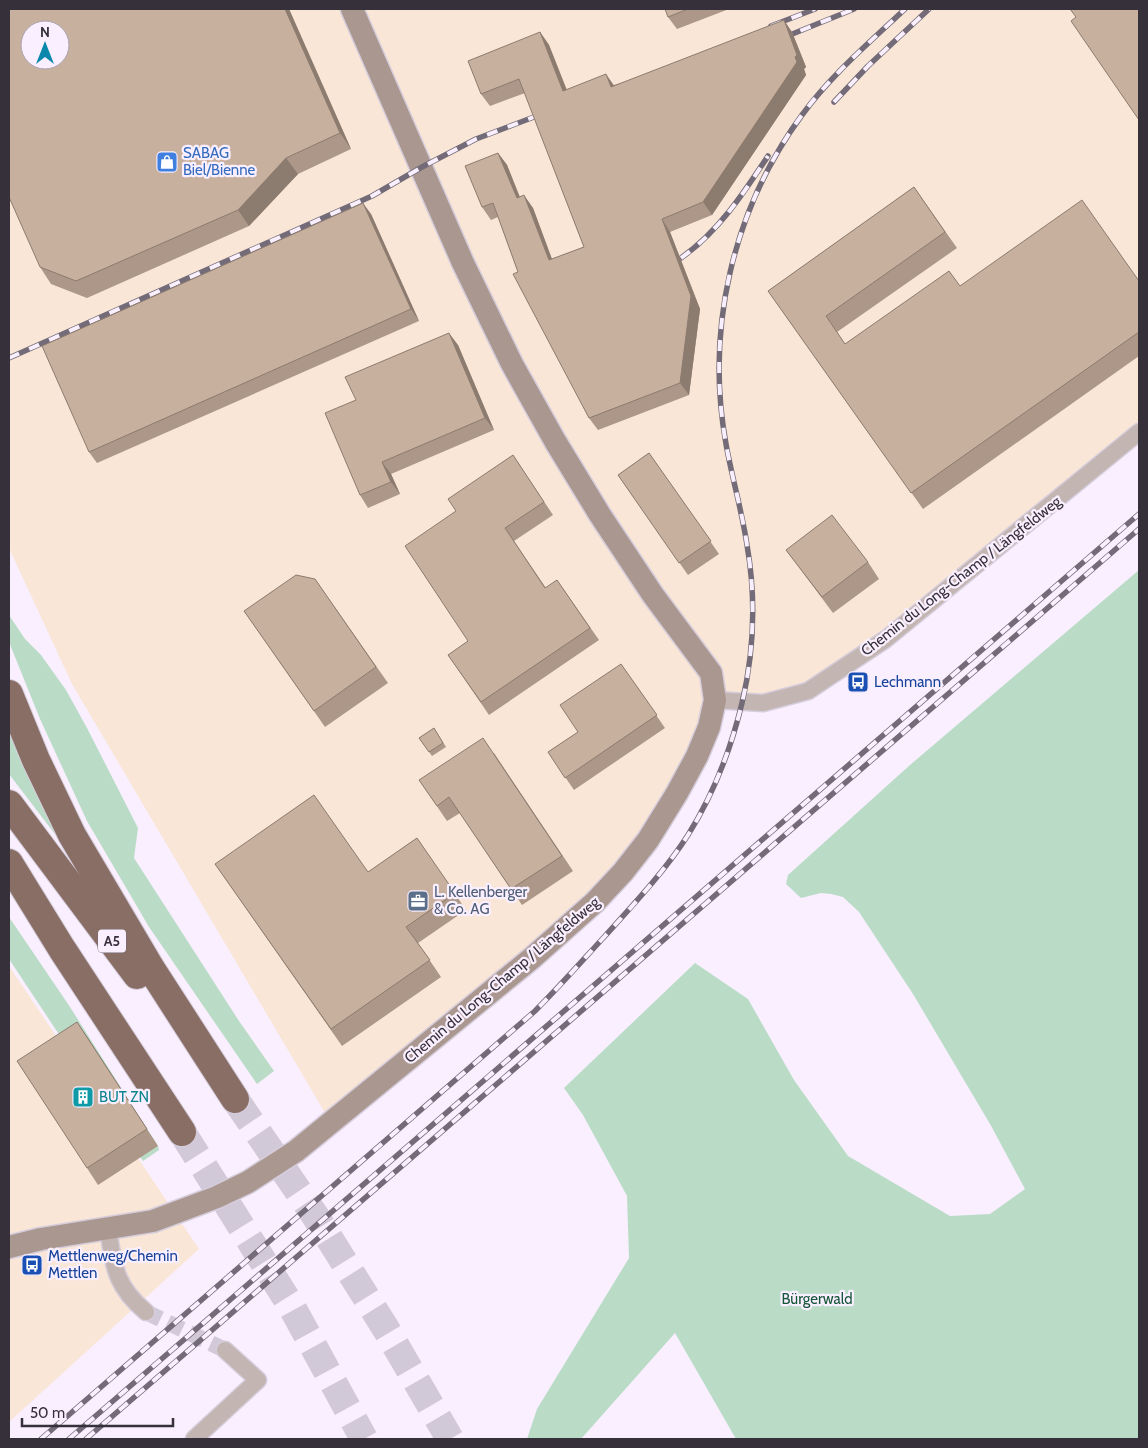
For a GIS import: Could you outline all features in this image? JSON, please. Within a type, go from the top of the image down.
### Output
[{"type":"highway","points":[[9,694],[36,760],[72,835],[150,967],[218,1075]]},
{"type":"highway","name":"A5","points":[[9,804],[137,975],[218,1075],[235,1099]]},
{"type":"highway","points":[[9,864],[62,949],[182,1132]]},
{"type":"highway","points":[[9,878],[62,949]]},
{"type":"main road","points":[[352,9],[463,263],[512,364],[555,441],[600,515],[653,595],[711,673],[715,700]]},
{"type":"main road","name":"Chemin du Long-Champ / Längfeldweg","points":[[9,1247],[41,1239],[153,1221],[217,1197],[248,1182],[277,1164],[331,1123],[566,928],[624,872],[648,840],[697,756],[709,726],[715,700]]},
{"type":"street","name":"Chemin du Long-Champ / Längfeldweg","points":[[715,700],[764,703],[808,691],[886,638],[1139,432]]},
{"type":"street","points":[[108,1229],[118,1278],[134,1302],[146,1312]]},
{"type":"street","points":[[194,1439],[258,1380],[225,1350]]},
{"type":"shaded area","points":[[9,9],[1139,9],[1139,432],[808,691],[715,700],[648,840],[331,1123],[72,684],[9,548]]},
{"type":"shaded area","points":[[9,966],[199,1249],[9,1422]]},
{"type":"green space","name":"Bürgerwald","points":[[1139,570],[1139,1439],[736,1439],[675,1333],[581,1439],[527,1439],[537,1409],[629,1258],[627,1196],[583,1115],[564,1088],[695,963],[748,999],[794,1080],[848,1156],[950,1216],[990,1214],[1025,1189],[990,1124],[913,994],[859,912],[843,897],[821,893],[801,898],[786,884],[788,875],[910,765]]},
{"type":"green space","points":[[9,615],[25,639],[41,655],[66,690],[87,728],[138,828],[134,858],[239,1021],[274,1071],[257,1084],[149,927],[87,821],[40,719],[9,642]]},
{"type":"green space","points":[[9,718],[61,842],[9,774]]},
{"type":"green space","points":[[9,917],[70,1007],[158,1146],[159,1150],[143,1161],[9,959]]},
{"type":"building","name":"SABAG Biel/Bienne","points":[[9,9],[285,9],[340,133],[286,158],[238,210],[76,281],[40,267],[9,197]]},
{"type":"building","points":[[665,9],[688,9],[668,17]]},
{"type":"building","points":[[1070,9],[1139,9],[1139,120],[1071,21],[1076,17]]},
{"type":"building","points":[[784,20],[797,55],[795,57],[797,62],[703,202],[662,219],[691,296],[680,383],[589,418],[513,274],[518,272],[493,203],[482,207],[465,166],[498,153],[517,198],[524,195],[549,260],[584,247],[519,79],[481,94],[468,61],[540,32],[563,91],[606,74],[611,87]]},
{"type":"building","points":[[914,187],[945,232],[826,316],[845,344],[949,271],[960,286],[1082,200],[1139,281],[1139,332],[911,493],[768,291]]},
{"type":"building","points":[[363,203],[411,309],[89,452],[42,346]]},
{"type":"building","points":[[449,333],[485,418],[382,462],[391,482],[360,495],[325,413],[356,400],[345,377]]},
{"type":"building","points":[[649,453],[711,541],[679,563],[618,475]]},
{"type":"building","points":[[513,455],[544,502],[505,528],[545,588],[557,580],[590,628],[481,702],[448,655],[468,641],[405,546],[456,511],[448,499]]},
{"type":"building","points":[[832,515],[868,562],[822,597],[786,550]]},
{"type":"building","points":[[296,575],[315,579],[376,667],[314,711],[244,611]]},
{"type":"building","points":[[621,664],[657,715],[565,778],[548,752],[578,732],[560,705]]},
{"type":"building","points":[[434,728],[443,743],[429,752],[419,738]]},
{"type":"building","points":[[483,738],[562,856],[511,889],[449,797],[437,806],[419,780]]},
{"type":"building","points":[[314,795],[368,872],[417,838],[455,893],[406,927],[430,960],[331,1029],[215,864]]},
{"type":"building","name":"BUT ZN","points":[[77,1022],[147,1129],[87,1168],[17,1061]]},
{"type":"tunnel","points":[[235,1099],[316,1217],[386,1329],[450,1439]]},
{"type":"tunnel","points":[[182,1132],[293,1309],[364,1439]]},
{"type":"tunnel","points":[[146,1312],[225,1350]]},
{"type":"railway","points":[[771,26],[815,9]]},
{"type":"railway","points":[[780,39],[854,9]]},
{"type":"railway","points":[[41,1439],[535,1011],[638,899],[688,835],[713,788],[732,737],[746,684],[751,644],[753,604],[750,565],[726,444],[720,401],[719,357],[723,314],[730,272],[742,230],[758,190],[778,151],[802,115],[825,86],[905,9]]},
{"type":"railway","points":[[834,102],[868,66],[929,9]]},
{"type":"railway","points":[[9,358],[372,196],[476,139],[547,112]]},
{"type":"railway","points":[[681,258],[719,224],[740,198],[768,156]]},
{"type":"railway","points":[[69,1439],[1139,514]]},
{"type":"railway","points":[[86,1439],[1139,529]]},
{"type":"place","name":"SABAG Biel/Bienne","points":[[167,162]]},
{"type":"place","name":"Lechmann","points":[[858,682]]},
{"type":"place","name":"L. Kellenberger & Co. AG","points":[[418,901]]},
{"type":"place","name":"BUT ZN","points":[[83,1097]]},
{"type":"place","name":"Mettlenweg/Chemin Mettlen","points":[[32,1265]]}]
